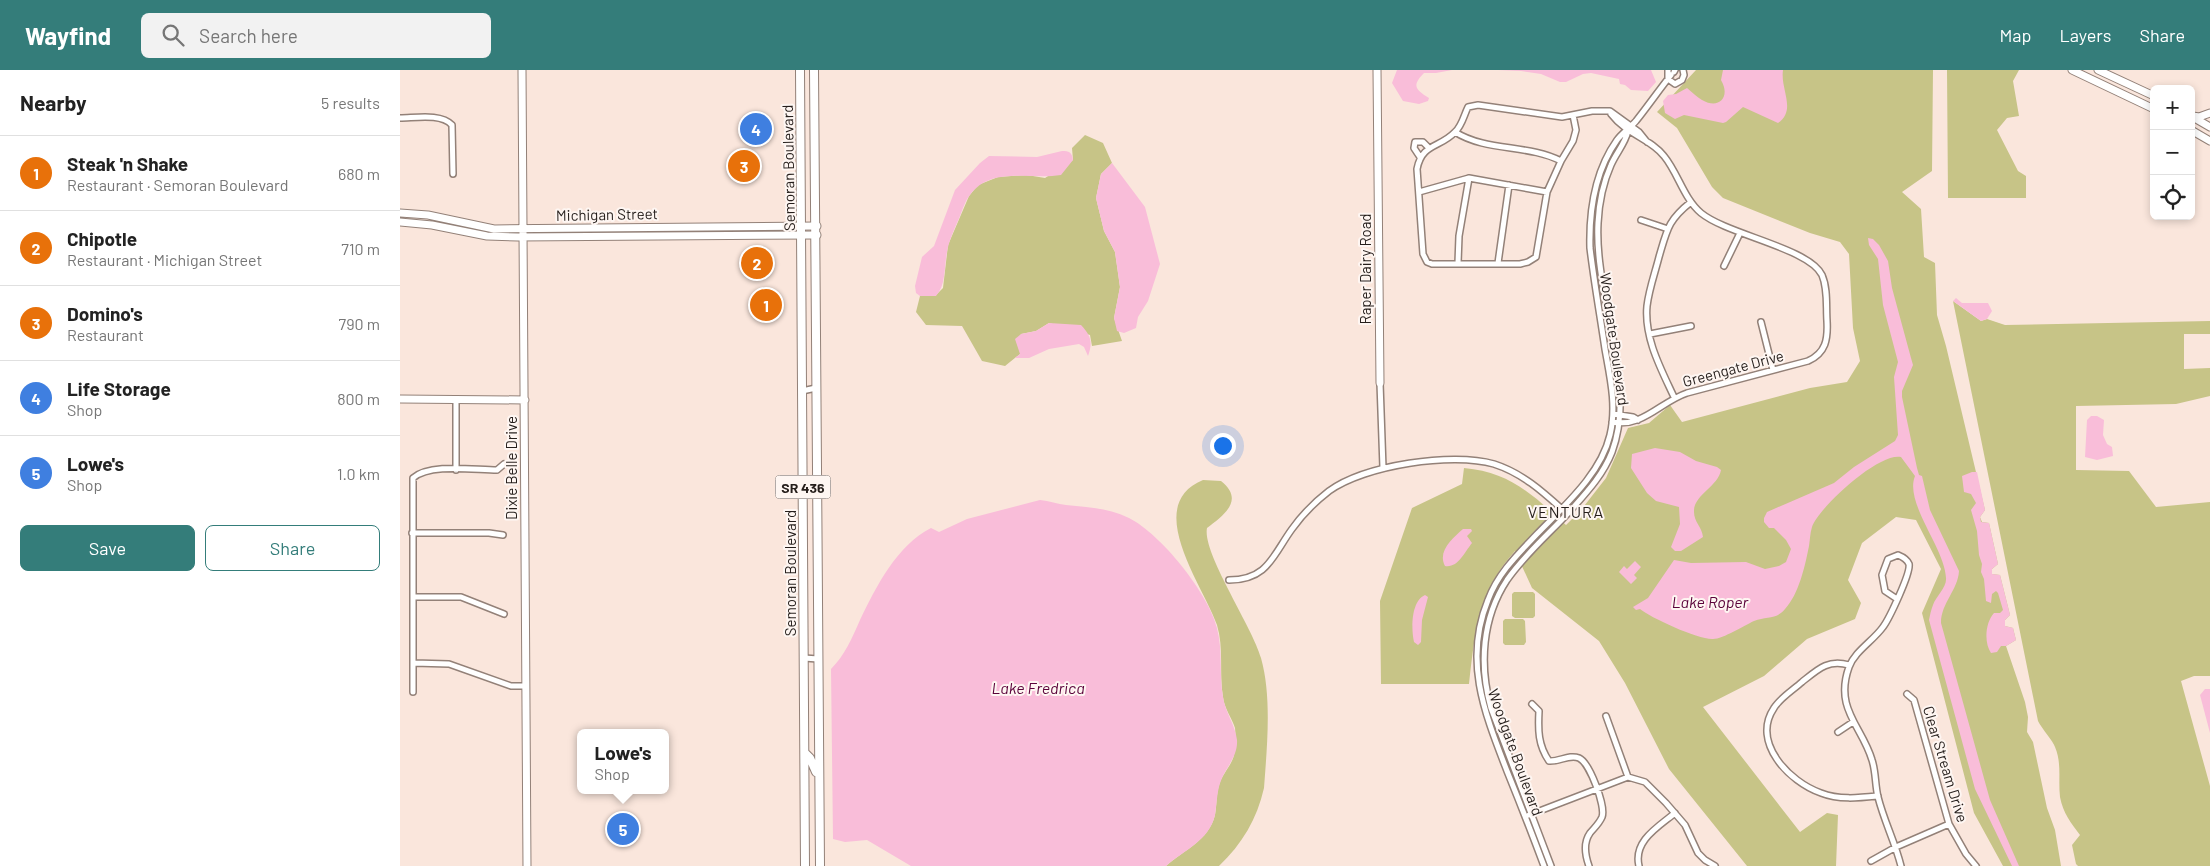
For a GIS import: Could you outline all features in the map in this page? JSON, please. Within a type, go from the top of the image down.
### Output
[{"type":"main road","name":"Semoran Boulevard","points":[[800,70],[806,866]]},
{"type":"main road","name":"Semoran Boulevard","points":[[814,70],[817,226],[816,388],[820,866]]},
{"type":"main road","points":[[805,753],[814,764],[820,791]]},
{"type":"street","name":"Dixie Belle Drive","points":[[522,70],[527,866]]},
{"type":"street","name":"Raper Dairy Road","points":[[1377,70],[1380,383],[1383,468]]},
{"type":"street","points":[[2072,70],[2150,107]]},
{"type":"street","points":[[2098,70],[2150,94]]},
{"type":"street","name":"Woodgate Boulevard","points":[[1544,866],[1484,710],[1477,674],[1478,639],[1481,620],[1488,599],[1509,563],[1561,509],[1595,469],[1606,449],[1613,414],[1606,350],[1592,267],[1590,227],[1592,202],[1600,174],[1617,140],[1630,129],[1671,75],[1680,82],[1685,72]]},
{"type":"street","points":[[1574,115],[1576,130],[1574,141],[1560,161],[1547,192],[1536,257],[1520,264],[1432,264],[1427,262],[1423,254],[1417,169],[1420,157],[1429,148],[1455,132],[1468,107],[1472,105],[1551,116],[1574,115],[1592,111],[1610,111],[1619,124],[1630,129],[1665,157],[1691,202],[1711,220],[1740,233],[1724,266]]},
{"type":"street","points":[[2195,116],[2210,113]]},
{"type":"street","points":[[400,118],[441,118],[448,120],[452,124],[454,174]]},
{"type":"street","points":[[2195,118],[2210,127]]},
{"type":"street","name":"Woodgate Boulevard","points":[[1551,866],[1486,691],[1484,661],[1486,635],[1496,600],[1520,563],[1591,488],[1601,474],[1611,454],[1620,423],[1617,370],[1600,267],[1598,223],[1605,182],[1630,129]]},
{"type":"street","points":[[1455,132],[1473,142],[1544,154],[1560,161]]},
{"type":"street","points":[[2195,132],[2210,141]]},
{"type":"street","points":[[1420,157],[1414,148],[1415,142],[1423,142],[1429,148]]},
{"type":"street","points":[[1419,192],[1469,178],[1547,192]]},
{"type":"street","points":[[1458,263],[1469,178]]},
{"type":"street","points":[[1498,263],[1509,185]]},
{"type":"street","points":[[1674,397],[1655,354],[1650,334],[1647,307],[1649,291],[1668,229],[1674,218],[1691,202]]},
{"type":"street","name":"Michigan Street","points":[[400,213],[428,215],[478,227],[523,229],[817,226]]},
{"type":"street","points":[[1641,220],[1668,229]]},
{"type":"street","name":"Michigan Street","points":[[400,222],[432,225],[487,236],[524,238],[817,235]]},
{"type":"street","name":"Greengate Drive","points":[[1612,422],[1620,423],[1638,420],[1646,417],[1674,397],[1816,358],[1826,344],[1828,336],[1825,286],[1818,269],[1803,258],[1740,233]]},
{"type":"street","points":[[1761,322],[1773,370]]},
{"type":"street","points":[[1650,334],[1691,326]]},
{"type":"street","points":[[1606,350],[1613,348]]},
{"type":"street","points":[[802,391],[816,388]]},
{"type":"street","points":[[400,399],[525,400]]},
{"type":"street","points":[[456,399],[456,470]]},
{"type":"street","points":[[1613,414],[1638,420]]},
{"type":"street","points":[[1229,580],[1244,579],[1266,569],[1292,529],[1319,500],[1337,486],[1362,474],[1383,468],[1456,459],[1494,464],[1532,482],[1567,514]]},
{"type":"street","points":[[413,692],[413,478],[420,472],[426,471],[497,470],[504,464]]},
{"type":"street","points":[[412,533],[489,533],[503,536]]},
{"type":"street","points":[[1897,599],[1886,591],[1882,575],[1888,559],[1898,555],[1904,558],[1909,565],[1908,573],[1897,599],[1884,627],[1849,665],[1845,681],[1848,712],[1872,761],[1878,796],[1901,866]]},
{"type":"street","points":[[413,597],[461,597],[504,614]]},
{"type":"street","points":[[804,658],[818,658]]},
{"type":"street","points":[[1849,665],[1833,662],[1820,667],[1773,708],[1766,735],[1769,747],[1775,758],[1793,778],[1805,786],[1836,797],[1878,796]]},
{"type":"street","points":[[414,663],[449,664],[511,686],[525,686]]},
{"type":"street","name":"Clear Stream Drive","points":[[1906,694],[1914,700],[1949,824],[1966,854],[1976,866]]},
{"type":"street","points":[[1532,704],[1540,711],[1539,742],[1549,761],[1574,757],[1581,759],[1586,765],[1597,790],[1603,809],[1602,817],[1585,844],[1589,866]]},
{"type":"street","points":[[1484,710],[1492,710]]},
{"type":"street","points":[[1486,716],[1492,710]]},
{"type":"street","points":[[1606,716],[1628,777]]},
{"type":"street","points":[[1838,732],[1853,722]]},
{"type":"street","points":[[1525,817],[1628,777],[1645,782],[1685,826],[1698,853],[1715,866]]},
{"type":"street","points":[[1514,787],[1521,788]]},
{"type":"street","points":[[1516,793],[1521,788]]},
{"type":"street","points":[[1639,866],[1639,850],[1643,841],[1648,834],[1675,813]]},
{"type":"street","points":[[1871,861],[1896,847],[1949,824]]},
{"type":"shaded area","points":[[1696,70],[1933,70],[1932,171],[1902,192],[1921,209],[1924,257],[1935,263],[1937,315],[1985,510],[1980,517],[1982,522],[1989,523],[1998,564],[1992,569],[1992,574],[2000,575],[2010,615],[2005,620],[2005,626],[2013,628],[2016,640],[2006,646],[2025,702],[2028,717],[2027,732],[2033,742],[2047,808],[2055,830],[2061,866],[2003,866],[1974,813],[1922,613],[1941,569],[1916,520],[1896,517],[1862,543],[1848,580],[1861,603],[1855,619],[1807,639],[1764,676],[1703,707],[1800,832],[1827,813],[1838,815],[1836,866],[1747,866],[1669,769],[1625,683],[1599,641],[1532,588],[1515,551],[1493,582],[1480,613],[1469,684],[1381,684],[1380,601],[1412,508],[1462,484],[1464,468],[1495,474],[1508,480],[1543,504],[1566,525],[1581,510],[1606,478],[1628,428],[1649,423],[1670,405],[1682,422],[1810,388],[1847,382],[1860,361],[1853,328],[1849,254],[1840,242],[1810,233],[1723,198],[1712,187],[1677,128],[1657,112]]},
{"type":"shaded area","points":[[1947,70],[2019,70],[2013,81],[2019,116],[2007,118],[1997,130],[2018,171],[2026,176],[2026,198],[1948,198]]},
{"type":"shaded area","points":[[1085,135],[1103,143],[1112,163],[1101,174],[1096,198],[1104,231],[1115,252],[1120,287],[1114,318],[1122,341],[1092,346],[1090,335],[1049,323],[1036,331],[1021,334],[1020,354],[1005,366],[982,361],[962,326],[926,325],[916,312],[920,296],[935,296],[943,288],[948,245],[969,196],[978,185],[998,177],[1027,175],[1045,178],[1073,160],[1072,148]]},
{"type":"shaded area","points":[[1953,301],[1981,321],[1987,319],[2005,325],[2210,321],[2210,334],[2184,334],[2184,369],[2210,368],[2210,396],[2176,404],[2076,406],[2076,470],[2129,471],[2156,507],[2210,502],[2210,676],[2194,676],[2181,681],[2210,786],[2210,866],[2078,866],[2076,864],[2072,845],[2080,835],[2068,818],[2061,803],[2058,759],[2055,747],[2038,721]]},
{"type":"shaded area","points":[[1203,480],[1221,481],[1228,488],[1231,495],[1232,501],[1229,507],[1220,518],[1207,528],[1208,539],[1220,572],[1256,644],[1261,658],[1268,705],[1264,788],[1248,830],[1235,849],[1219,866],[1166,866],[1202,838],[1212,824],[1219,785],[1233,759],[1235,749],[1235,728],[1223,697],[1217,625],[1190,568],[1177,526],[1177,508],[1186,492]]},
{"type":"shaded area","points":[[1514,592],[1533,592],[1535,594],[1535,616],[1533,618],[1515,618],[1512,616],[1512,594]]},
{"type":"shaded area","points":[[1505,619],[1523,619],[1525,621],[1526,642],[1524,645],[1505,645],[1503,643],[1503,621]]},
{"type":"water","points":[[1397,70],[1452,70],[1424,73],[1420,77],[1416,85],[1418,90],[1429,98],[1428,101],[1419,104],[1403,101],[1392,83]]},
{"type":"water","points":[[1498,70],[1651,70],[1656,82],[1648,91],[1631,90],[1625,85],[1620,84],[1619,79],[1591,73],[1583,74],[1566,82],[1560,82],[1541,74]]},
{"type":"water","points":[[1723,70],[1783,70],[1787,106],[1784,118],[1778,123],[1743,107],[1723,123],[1684,115],[1675,119],[1665,113],[1663,101],[1668,95],[1676,94],[1687,88],[1708,103],[1718,103],[1722,100],[1725,92],[1721,80]]},
{"type":"water","points":[[1062,151],[1070,152],[1073,160],[1061,175],[1000,177],[989,180],[979,186],[967,200],[951,238],[942,287],[936,296],[920,296],[916,293],[915,286],[922,257],[934,246],[955,190],[980,163],[989,156],[1037,157]]},
{"type":"water","points":[[1112,163],[1145,207],[1160,264],[1148,301],[1138,317],[1136,328],[1124,333],[1117,331],[1114,318],[1120,287],[1115,252],[1104,231],[1096,198],[1101,174]]},
{"type":"water","name":"Lake Roper","points":[[1868,238],[1873,239],[1879,245],[1888,261],[1892,288],[1913,365],[1902,391],[1902,397],[1917,468],[1919,475],[1922,476],[1930,510],[1959,571],[1956,584],[1944,609],[1941,623],[1990,800],[2019,866],[2012,866],[1975,789],[1929,620],[1934,602],[1946,581],[1944,566],[1915,499],[1913,487],[1915,476],[1901,457],[1891,458],[1879,463],[1865,472],[1837,495],[1817,518],[1811,529],[1806,562],[1798,588],[1790,603],[1778,615],[1754,621],[1713,639],[1697,636],[1664,623],[1633,607],[1648,598],[1674,560],[1691,563],[1746,562],[1765,569],[1779,566],[1786,562],[1791,549],[1786,540],[1774,528],[1769,528],[1764,522],[1767,512],[1834,483],[1854,467],[1895,441],[1898,435],[1894,377],[1898,362],[1883,305],[1878,259],[1869,245]]},
{"type":"water","points":[[1956,298],[1962,303],[1988,303],[1992,311],[1987,319],[1981,321],[1953,301]]},
{"type":"water","points":[[1049,323],[1081,325],[1090,339],[1088,356],[1084,347],[1079,344],[1049,349],[1029,358],[1015,358],[1020,354],[1015,339],[1021,334],[1036,331]]},
{"type":"water","points":[[2091,416],[2097,416],[2104,420],[2103,435],[2107,444],[2112,447],[2113,456],[2097,460],[2085,457],[2087,420]]},
{"type":"water","points":[[1655,448],[1680,452],[1696,461],[1721,470],[1719,476],[1697,501],[1695,506],[1694,516],[1703,537],[1681,551],[1675,551],[1671,547],[1680,524],[1679,507],[1656,501],[1647,493],[1631,468],[1632,454]]},
{"type":"water","points":[[1977,472],[1985,510],[1980,517],[1981,522],[1989,523],[1998,564],[1992,569],[1992,574],[2000,575],[2010,615],[2005,620],[2005,626],[2013,628],[2016,640],[2006,646],[2001,646],[1997,652],[1991,653],[1986,639],[1987,627],[1994,613],[2000,613],[2003,610],[1996,591],[1992,594],[1991,603],[1986,601],[1977,531],[1971,510],[1976,503],[1971,494],[1964,492],[1962,476]]},
{"type":"water","name":"Lake Fredrica","points":[[1040,500],[1106,510],[1129,518],[1142,526],[1182,566],[1194,582],[1212,614],[1219,637],[1223,697],[1236,734],[1237,745],[1220,782],[1212,824],[1202,838],[1166,866],[911,866],[867,840],[845,842],[833,839],[831,669],[848,646],[866,607],[881,581],[908,545],[919,535],[931,528],[939,532],[967,519]]},
{"type":"water","points":[[1463,529],[1471,529],[1472,531],[1467,536],[1472,543],[1454,565],[1445,566],[1443,555],[1447,545]]},
{"type":"water","points":[[1635,561],[1641,567],[1634,575],[1637,578],[1631,584],[1619,572],[1624,566],[1627,569]]},
{"type":"water","points":[[1425,595],[1428,597],[1422,620],[1421,642],[1418,645],[1414,642],[1412,623],[1417,603]]},
{"type":"water","points":[[2205,689],[2210,689],[2210,733],[2200,695]]},
{"type":"place","name":"Life Storage","points":[[756,129]]},
{"type":"place","name":"Domino's","points":[[744,166]]},
{"type":"place","name":"Chipotle","points":[[757,263]]},
{"type":"place","name":"Steak 'n Shake","points":[[766,305]]},
{"type":"place","name":"Lowe's","points":[[623,829]]},
{"type":"district","name":"VENTURA","points":[[1566,511]]}]
